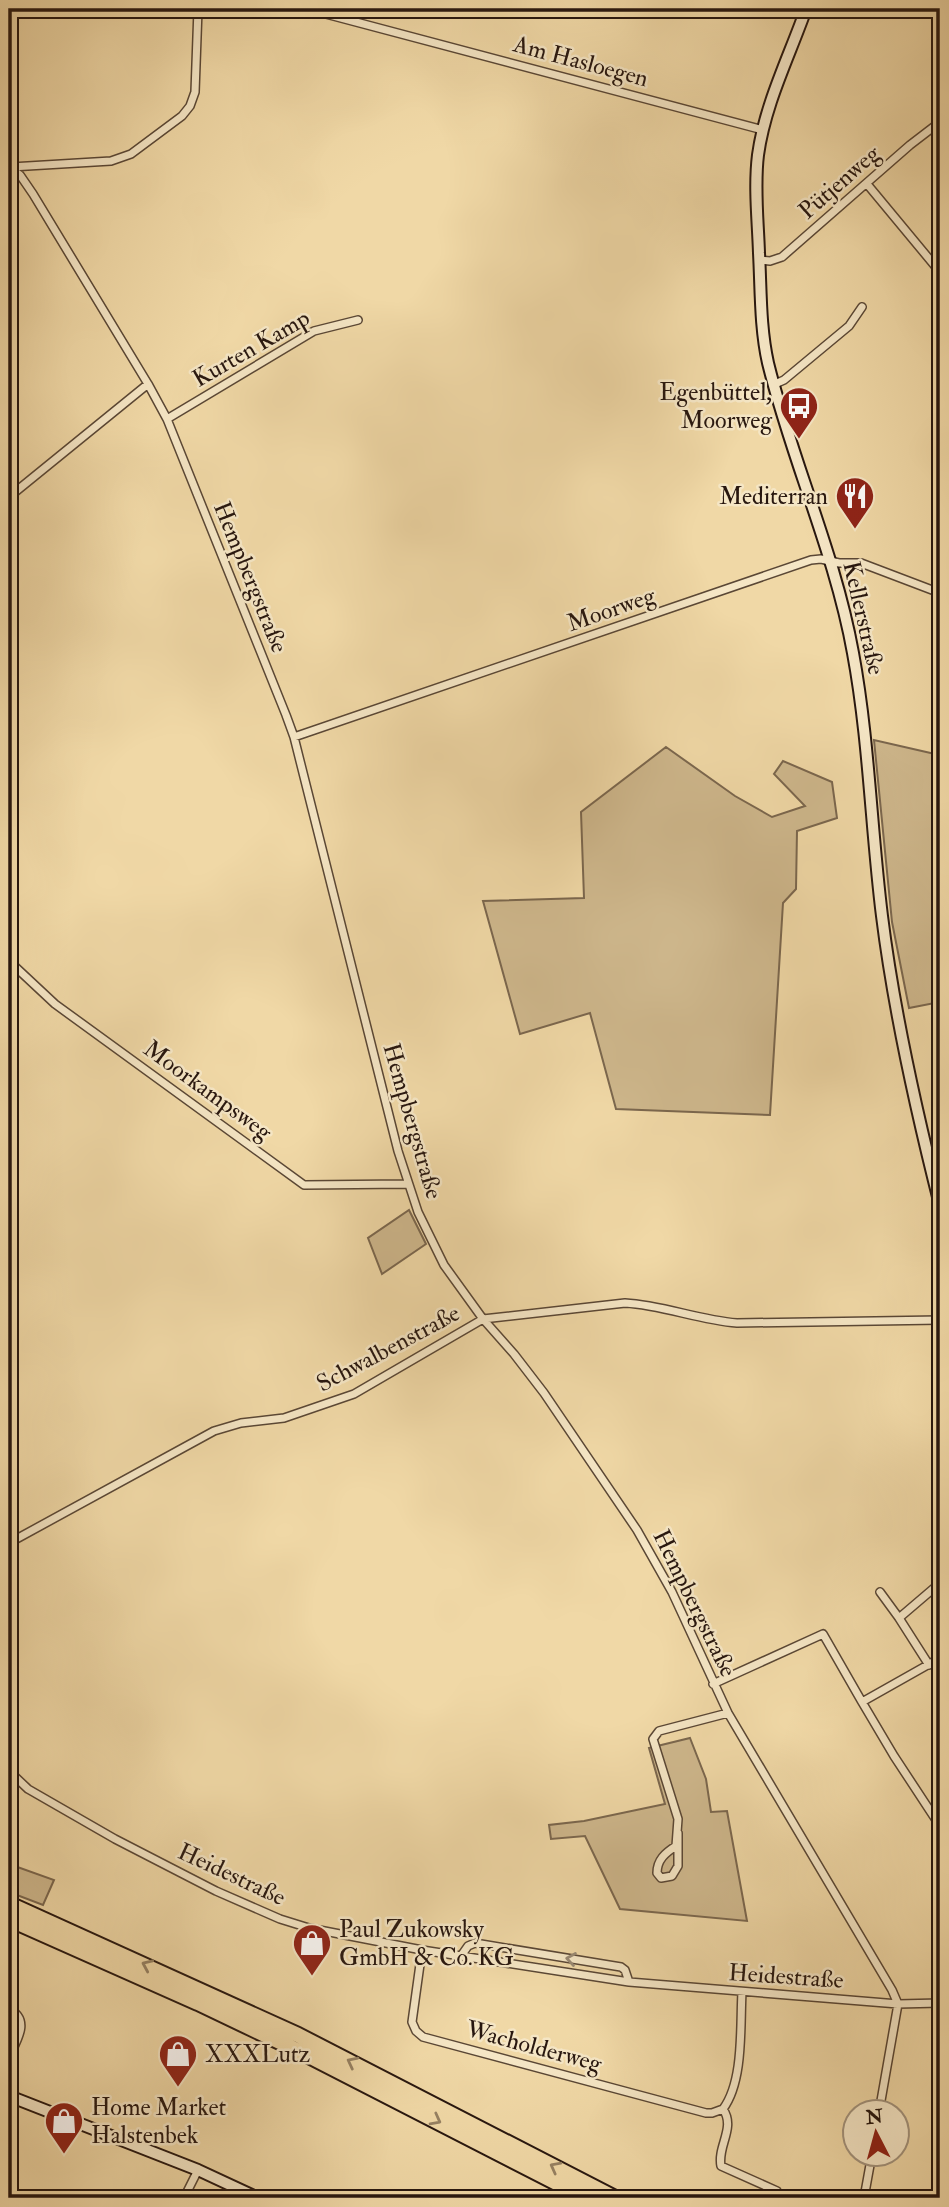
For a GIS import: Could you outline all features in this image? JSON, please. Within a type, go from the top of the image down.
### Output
[{"type":"highway","points":[[9,1905],[298,2035],[615,2198]]},
{"type":"highway","points":[[9,1919],[198,2003],[304,2054],[586,2198]]},
{"type":"main road","name":"Kellerstraße","points":[[806,9],[763,130],[758,156],[762,330],[775,384],[830,560],[849,631],[862,711],[882,916],[897,1013],[940,1205]]},
{"type":"main road","points":[[9,2096],[198,2170],[258,2198]]},
{"type":"street","points":[[10,167],[111,161],[131,154],[182,116],[190,106],[195,92],[198,9]]},
{"type":"street","name":"Am Hasloegen","points":[[307,9],[763,130]]},
{"type":"street","name":"Pütjenweg","points":[[759,260],[770,261],[782,257],[940,122]]},
{"type":"street","name":"Hempbergstraße","points":[[10,167],[20,175],[33,194],[167,419],[294,737],[407,1184],[434,1246],[483,1319],[544,1393],[638,1530],[672,1592],[728,1713],[898,2004]]},
{"type":"street","points":[[867,184],[940,272]]},
{"type":"street","points":[[775,384],[784,380],[849,326],[862,307]]},
{"type":"street","name":"Kurten Kamp","points":[[167,419],[314,331],[358,320]]},
{"type":"street","points":[[9,497],[148,384]]},
{"type":"street","name":"Moorweg","points":[[294,737],[811,560],[861,563],[940,593]]},
{"type":"street","name":"Moorkampsweg","points":[[9,961],[55,1004],[304,1185],[407,1184]]},
{"type":"street","name":"Schwalbenstraße","points":[[9,1544],[214,1431],[241,1423],[284,1418],[354,1394],[483,1319],[625,1303],[648,1304],[715,1321],[737,1323],[940,1320]]},
{"type":"street","points":[[899,1618],[940,1583]]},
{"type":"street","points":[[880,1592],[929,1665]]},
{"type":"street","points":[[713,1684],[823,1633],[894,1756],[940,1826]]},
{"type":"street","points":[[862,1702],[940,1658]]},
{"type":"street","points":[[678,1833],[676,1846],[665,1853],[657,1866],[657,1873],[661,1878],[672,1876],[678,1866],[678,1833],[678,1819],[653,1739],[659,1731],[728,1713]]},
{"type":"street","name":"Heidestraße","points":[[9,1771],[28,1789],[80,1820],[216,1891],[309,1928],[422,1950],[629,1982],[898,2004],[940,2003]]},
{"type":"street","name":"Heidestraße","points":[[461,1956],[468,1946],[475,1943],[621,1967],[625,1970],[629,1982]]},
{"type":"street","name":"Wacholderweg","points":[[422,1950],[412,2022],[416,2031],[424,2037],[706,2113],[723,2109]]},
{"type":"street","points":[[742,1992],[737,2071],[732,2092],[723,2109],[729,2120],[720,2157],[721,2165],[777,2190]]},
{"type":"street","points":[[881,2098],[898,2004]]},
{"type":"street","points":[[9,2009],[18,2015],[21,2023],[21,2031],[9,2057]]},
{"type":"street","points":[[864,2198],[869,2168]]},
{"type":"street","points":[[184,2198],[198,2170]]},
{"type":"shaded area","points":[[940,717],[940,1002],[909,1008],[892,922],[874,740],[935,754]]},
{"type":"shaded area","points":[[666,747],[735,796],[772,817],[805,806],[774,774],[783,761],[832,782],[837,818],[797,831],[796,889],[783,903],[770,1115],[616,1109],[590,1013],[520,1034],[483,901],[584,898],[581,812]]},
{"type":"shaded area","points":[[409,1210],[426,1244],[382,1274],[368,1238]]},
{"type":"shaded area","points":[[690,1738],[706,1779],[711,1812],[727,1811],[747,1921],[620,1909],[585,1836],[551,1839],[549,1825],[584,1821],[665,1804],[649,1748]]},
{"type":"shaded area","points":[[9,1864],[54,1880],[43,1905],[9,1892]]},
{"type":"place","name":"Egenbüttel, Moorweg","points":[[799,440]]},
{"type":"place","name":"Mediterran","points":[[855,530]]},
{"type":"place","name":"Paul Zukowsky GmbH & Co. KG","points":[[312,1977]]},
{"type":"place","name":"XXXLutz","points":[[178,2088]]},
{"type":"place","name":"Home Market Halstenbek","points":[[64,2155]]}]
